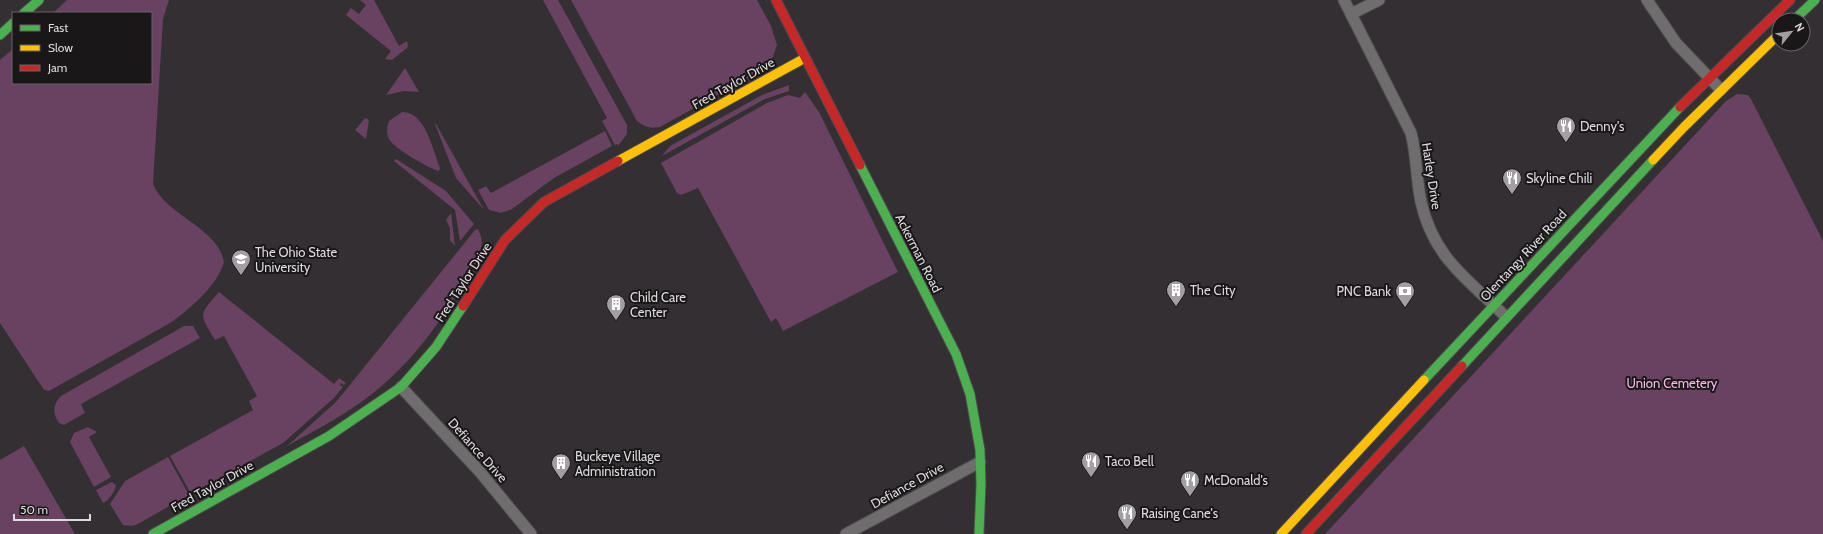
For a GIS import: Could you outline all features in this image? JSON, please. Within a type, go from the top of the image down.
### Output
[{"type":"main road","points":[[25,12],[39,0]]},
{"type":"main road","name":"Ackerman Road","points":[[776,0],[956,354],[973,404],[977,422],[981,510],[979,534]]},
{"type":"main road","name":"Olentangy River Road","points":[[1281,534],[1672,115],[1790,0]]},
{"type":"main road","points":[[1802,12],[1815,0]]},
{"type":"main road","points":[[0,34],[12,24]]},
{"type":"main road","points":[[1306,534],[1684,127],[1771,42]]},
{"type":"main road","name":"Fred Taylor Drive","points":[[153,534],[329,436],[401,387],[436,347],[505,240],[544,202],[805,58]]},
{"type":"street","name":"Harley Drive","points":[[1344,0],[1410,133],[1415,151],[1420,200],[1432,236],[1456,270],[1506,317]]},
{"type":"street","points":[[1351,14],[1378,0]]},
{"type":"street","points":[[1647,0],[1676,43],[1721,90]]},
{"type":"street","name":"Defiance Drive","points":[[401,387],[480,472],[531,534]]},
{"type":"street","name":"Defiance Drive","points":[[846,534],[980,462]]},
{"type":"green space","points":[[67,0],[169,0],[163,19],[153,184],[169,205],[202,230],[212,240],[220,250],[224,262],[221,271],[209,288],[178,318],[49,391],[44,390],[0,323],[0,60],[12,50],[12,84],[152,84],[152,12],[54,12]]},
{"type":"green space","points":[[360,0],[374,0],[399,46],[407,41],[408,47],[392,60],[385,59],[391,51],[346,15],[351,8],[359,14],[366,5]]},
{"type":"green space","points":[[543,0],[558,0],[627,125],[627,134],[618,146],[617,144],[615,145],[602,121],[607,118]]},
{"type":"green space","points":[[571,0],[757,0],[771,26],[777,45],[771,62],[750,77],[660,127],[648,127],[637,121]]},
{"type":"green space","points":[[405,68],[419,92],[404,91],[386,95]]},
{"type":"green space","points":[[789,85],[789,91],[765,99],[662,156],[670,146],[762,95]]},
{"type":"green space","points":[[805,92],[819,112],[898,272],[783,331],[776,318],[771,322],[698,188],[681,195],[677,193],[661,163],[767,103],[788,95],[800,98]]},
{"type":"green space","name":"Union Cemetery","points":[[1737,94],[1748,95],[1751,99],[1823,241],[1823,534],[1325,534],[1726,101]]},
{"type":"green space","points":[[402,112],[410,113],[417,118],[422,125],[431,142],[440,168],[439,171],[412,158],[397,148],[389,139],[387,130],[389,121]]},
{"type":"green space","points":[[365,118],[369,120],[366,139],[355,130]]},
{"type":"green space","points":[[436,124],[484,210],[456,178]]},
{"type":"green space","points":[[605,131],[612,146],[554,178],[512,209],[501,213],[489,210],[478,190],[486,186],[491,193]]},
{"type":"green space","points":[[396,159],[446,191],[474,224],[460,241],[455,210],[394,161]]},
{"type":"green space","points":[[451,213],[455,246],[450,240],[450,228],[446,220]]},
{"type":"green space","points":[[478,229],[482,244],[481,251],[475,264],[439,321],[412,356],[381,387],[364,400],[338,417],[287,446],[336,402],[475,230]]},
{"type":"green space","points":[[219,292],[334,384],[339,378],[346,383],[344,385],[341,383],[340,385],[343,387],[334,398],[283,443],[191,494],[170,456],[253,410],[249,401],[257,396],[224,336],[215,340],[204,319],[204,311]]},
{"type":"green space","points":[[184,326],[193,326],[200,338],[81,404],[85,413],[64,425],[59,423],[55,416],[54,409],[56,402],[61,396]]},
{"type":"green space","points":[[88,427],[97,432],[89,437],[111,477],[94,487],[70,442],[74,433]]},
{"type":"green space","points":[[24,446],[75,534],[0,534],[0,460]]},
{"type":"green space","points":[[168,457],[189,495],[136,525],[123,525],[110,504],[125,481]]},
{"type":"green space","points":[[112,482],[116,485],[113,493],[103,503],[96,490]]},
{"type":"traffic: fast","points":[[25,12],[39,0]]},
{"type":"traffic: fast","points":[[1802,12],[1815,0]]},
{"type":"traffic: fast","points":[[0,35],[12,24]]},
{"type":"traffic: fast","points":[[1424,380],[1680,107]]},
{"type":"traffic: fast","points":[[1462,366],[1653,160]]},
{"type":"traffic: fast","points":[[860,165],[956,354],[970,394],[980,450],[981,484],[979,534]]},
{"type":"traffic: fast","points":[[153,534],[329,436],[401,387],[436,347],[463,306]]},
{"type":"traffic: slow","points":[[1653,160],[1684,127],[1771,42]]},
{"type":"traffic: slow","points":[[618,161],[805,58]]},
{"type":"traffic: slow","points":[[1281,534],[1424,380]]},
{"type":"traffic: jam","points":[[776,0],[860,165]]},
{"type":"traffic: jam","points":[[1680,107],[1790,0]]},
{"type":"traffic: jam","points":[[463,306],[505,240],[544,202],[618,161]]},
{"type":"traffic: jam","points":[[1306,534],[1462,366]]},
{"type":"place","name":"Denny's","points":[[1566,143]]},
{"type":"place","name":"Skyline Chili","points":[[1512,195]]},
{"type":"place","name":"The Ohio State University","points":[[241,276]]},
{"type":"place","name":"The City","points":[[1176,307]]},
{"type":"place","name":"PNC Bank","points":[[1405,308]]},
{"type":"place","name":"Child Care Center","points":[[616,321]]},
{"type":"place","name":"Taco Bell","points":[[1091,478]]},
{"type":"place","name":"Buckeye Village Administration","points":[[561,480]]},
{"type":"place","name":"McDonald's","points":[[1190,497]]},
{"type":"place","name":"Raising Cane's","points":[[1127,530]]}]
